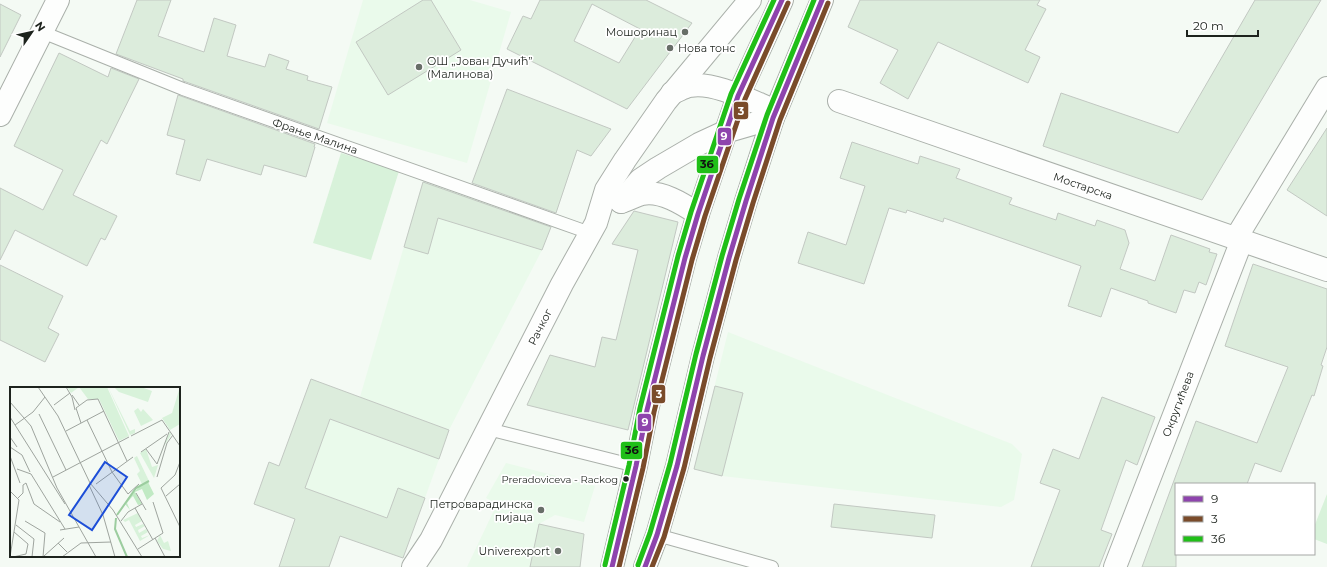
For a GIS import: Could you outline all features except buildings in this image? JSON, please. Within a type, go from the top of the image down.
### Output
[{"type":"main road","points":[[0,115],[58,0]]},
{"type":"main road","name":"Рачког","points":[[414,567],[431,540],[562,284],[593,228],[606,190],[672,93],[750,0]]},
{"type":"main road","points":[[612,567],[636,466],[647,410],[685,258],[698,214],[738,96],[782,0]]},
{"type":"main road","points":[[645,567],[677,466],[703,356],[729,258],[774,115],[822,0]]},
{"type":"main road","points":[[672,93],[690,86],[715,88],[738,96],[774,115]]},
{"type":"main road","name":"Округићева","points":[[1115,567],[1239,239],[1327,88]]},
{"type":"main road","name":"Мостарска","points":[[840,101],[1327,270]]},
{"type":"main road","points":[[593,228],[621,202],[640,180],[658,168],[699,144],[725,132],[774,115]]},
{"type":"main road","points":[[621,202],[643,194],[654,194],[678,201],[698,214]]},
{"type":"lane","name":"Фрање Малина","points":[[42,32],[183,89],[593,228]]},
{"type":"lane","points":[[488,429],[636,466]]},
{"type":"lane","points":[[656,535],[772,567]]},
{"type":"shaded area","name":"ОШ „Јован Дучић” (Малинова)","points":[[363,0],[470,0],[511,12],[467,163],[327,123]]},
{"type":"shaded area","points":[[341,153],[399,171],[371,260],[313,243]]},
{"type":"shaded area","points":[[423,181],[552,225],[542,250],[449,430],[360,397]]},
{"type":"shaded area","points":[[728,332],[1012,444],[1022,454],[1014,500],[1001,507],[722,476],[694,469]]},
{"type":"shaded area","points":[[330,419],[439,459],[425,498],[387,518],[305,488]]},
{"type":"shaded area","name":"Петроварадинска пијаца","points":[[506,463],[595,486],[584,522],[555,515],[539,524],[530,567],[467,567],[497,504],[486,498]]},
{"type":"shaded area","points":[[1327,494],[1327,544],[1315,539],[1315,524]]},
{"type":"transit line","name":"3б","points":[[605,565],[629,465],[640,408],[678,256],[691,212],[731,94],[774,0]]},
{"type":"transit line","name":"9","points":[[612,567],[636,466],[647,410],[685,258],[698,214],[738,96],[782,0]]},
{"type":"transit line","name":"3б","points":[[638,565],[650,533],[670,464],[696,354],[739,199],[767,115],[814,0]]},
{"type":"transit line","name":"9","points":[[645,567],[657,535],[677,466],[703,356],[746,201],[773,118],[822,0]]},
{"type":"transit line","name":"3","points":[[619,567],[643,468],[654,412],[692,260],[705,216],[745,99],[788,3]]},
{"type":"transit line","name":"3","points":[[652,567],[664,537],[684,468],[710,358],[753,203],[780,120],[828,3]]},
{"type":"place","name":"Мошоринац","points":[[685,32]]},
{"type":"place","name":"Нова тонс","points":[[670,48]]},
{"type":"place","name":"ОШ „Јован Дучић” (Малинова)","points":[[419,67]]},
{"type":"place","name":"Preradoviceva - Rackog","points":[[626,479]]},
{"type":"place","name":"Петроварадинска пијаца","points":[[541,510]]},
{"type":"place","name":"Univerexport","points":[[558,551]]}]
